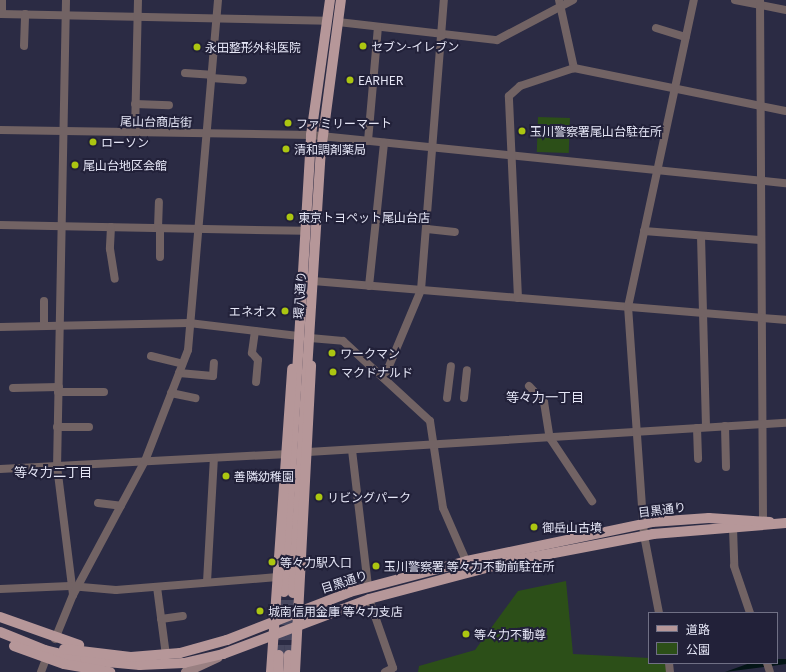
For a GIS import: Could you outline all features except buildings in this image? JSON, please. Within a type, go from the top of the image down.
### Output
[{"type":"main road","name":"環八通り","points":[[330,0],[311,135],[304,231],[298,336],[288,592],[310,338],[322,137],[341,0]]},
{"type":"main road","points":[[274,669],[276,577],[284,454],[290,379],[298,336]]},
{"type":"main road","points":[[295,672],[313,382],[310,338]]},
{"type":"main road","name":"目黒通り","points":[[0,625],[47,644],[85,657],[166,654],[216,644],[299,611],[368,586],[467,561],[643,524],[709,518],[763,520],[774,523]]},
{"type":"main road","name":"目黒通り","points":[[0,632],[45,650],[85,657],[133,669],[184,663],[223,654],[298,624],[369,599],[472,572],[644,535],[786,523]]},
{"type":"main road","points":[[0,617],[55,639],[146,655]]},
{"type":"main road","points":[[0,640],[46,658],[110,672]]},
{"type":"main road","points":[[246,645],[264,647],[274,669]]},
{"type":"main road","points":[[274,669],[284,655],[288,672]]},
{"type":"street","points":[[2,0],[1,14],[326,21]]},
{"type":"street","points":[[66,0],[57,466],[73,589]]},
{"type":"street","points":[[134,132],[138,0]]},
{"type":"street","points":[[55,639],[73,589],[145,462],[188,350],[197,229],[218,0]]},
{"type":"street","points":[[384,378],[421,290],[444,0]]},
{"type":"street","points":[[338,22],[497,40],[559,4],[573,0]]},
{"type":"street","points":[[659,612],[644,535],[628,307],[694,0]]},
{"type":"street","points":[[735,0],[760,2],[786,10]]},
{"type":"street","points":[[760,2],[760,240],[763,520]]},
{"type":"street","points":[[559,4],[574,68]]},
{"type":"street","points":[[24,46],[25,14]]},
{"type":"street","points":[[368,141],[378,27]]},
{"type":"street","points":[[656,28],[686,37]]},
{"type":"street","points":[[518,298],[509,96],[520,86],[574,68],[786,112]]},
{"type":"street","points":[[185,73],[243,80]]},
{"type":"street","points":[[135,104],[169,104]]},
{"type":"street","name":"尾山台商店街","points":[[0,130],[311,135],[786,183]]},
{"type":"street","points":[[369,286],[384,143]]},
{"type":"street","points":[[158,202],[160,257]]},
{"type":"street","points":[[0,225],[304,231]]},
{"type":"street","points":[[111,227],[110,249],[115,279]]},
{"type":"street","points":[[427,229],[455,232]]},
{"type":"street","points":[[644,231],[760,240]]},
{"type":"street","points":[[701,236],[706,427]]},
{"type":"street","points":[[313,281],[786,320]]},
{"type":"street","points":[[44,301],[44,326]]},
{"type":"street","points":[[0,327],[189,324],[298,336]]},
{"type":"street","points":[[255,331],[252,353],[258,360],[256,382]]},
{"type":"street","points":[[310,338],[343,341],[429,420],[443,508],[472,572]]},
{"type":"street","points":[[150,356],[181,368]]},
{"type":"street","points":[[160,360],[181,368],[213,376],[214,363]]},
{"type":"street","points":[[448,398],[451,366]]},
{"type":"street","points":[[464,398],[467,370]]},
{"type":"street","points":[[529,386],[544,402],[550,438],[592,501]]},
{"type":"street","points":[[13,388],[104,392]]},
{"type":"street","points":[[171,393],[195,398]]},
{"type":"street","points":[[308,452],[434,446],[706,427],[786,423]]},
{"type":"street","points":[[724,426],[726,467]]},
{"type":"street","points":[[58,427],[89,427]]},
{"type":"street","points":[[697,428],[698,459]]},
{"type":"street","points":[[352,450],[368,586]]},
{"type":"street","points":[[0,469],[284,454]]},
{"type":"street","points":[[207,582],[214,458]]},
{"type":"street","points":[[98,503],[120,506]]},
{"type":"street","points":[[733,528],[734,566],[750,612]]},
{"type":"street","points":[[0,589],[116,590],[276,577]]},
{"type":"street","points":[[157,587],[166,654]]},
{"type":"street","points":[[369,599],[393,668],[385,672]]},
{"type":"street","points":[[161,619],[183,616]]},
{"type":"street","points":[[186,672],[202,669],[223,654]]},
{"type":"street","points":[[41,672],[46,658]]},
{"type":"green space","points":[[538,117],[570,118],[569,153],[537,152]]},
{"type":"green space","points":[[566,581],[573,654],[648,658],[648,664],[665,664],[667,672],[418,672],[419,666],[475,650],[518,591]]},
{"type":"shaded area","points":[[778,659],[786,659],[786,664],[725,672],[747,664],[778,664]]},
{"type":"tunnel","points":[[279,655],[284,592]]},
{"type":"tunnel","points":[[289,655],[293,593]]},
{"type":"place","name":"セブン-イレブン","points":[[363,46]]},
{"type":"place","name":"永田整形外科医院","points":[[197,47]]},
{"type":"place","name":"EARHER","points":[[350,80]]},
{"type":"place","name":"ファミリーマート","points":[[288,123]]},
{"type":"place","name":"玉川警察署尾山台駐在所","points":[[522,131]]},
{"type":"place","name":"ローソン","points":[[93,142]]},
{"type":"place","name":"清和調剤薬局","points":[[286,149]]},
{"type":"place","name":"尾山台地区会館","points":[[75,165]]},
{"type":"place","name":"東京トヨペット尾山台店","points":[[290,217]]},
{"type":"place","name":"エネオス","points":[[285,311]]},
{"type":"place","name":"ワークマン","points":[[332,353]]},
{"type":"place","name":"マクドナルド","points":[[333,372]]},
{"type":"place","name":"善隣幼稚園","points":[[226,476]]},
{"type":"place","name":"リビングパーク","points":[[319,497]]},
{"type":"place","name":"御岳山古墳","points":[[534,527]]},
{"type":"place","name":"等々力駅入口","points":[[272,562]]},
{"type":"place","name":"玉川警察署 等々力不動前駐在所","points":[[376,566]]},
{"type":"place","name":"城南信用金庫 等々力支店","points":[[260,611]]},
{"type":"place","name":"等々力不動尊","points":[[466,634]]},
{"type":"district","name":"等々力一丁目","points":[[545,397]]},
{"type":"district","name":"等々力二丁目","points":[[53,472]]}]
